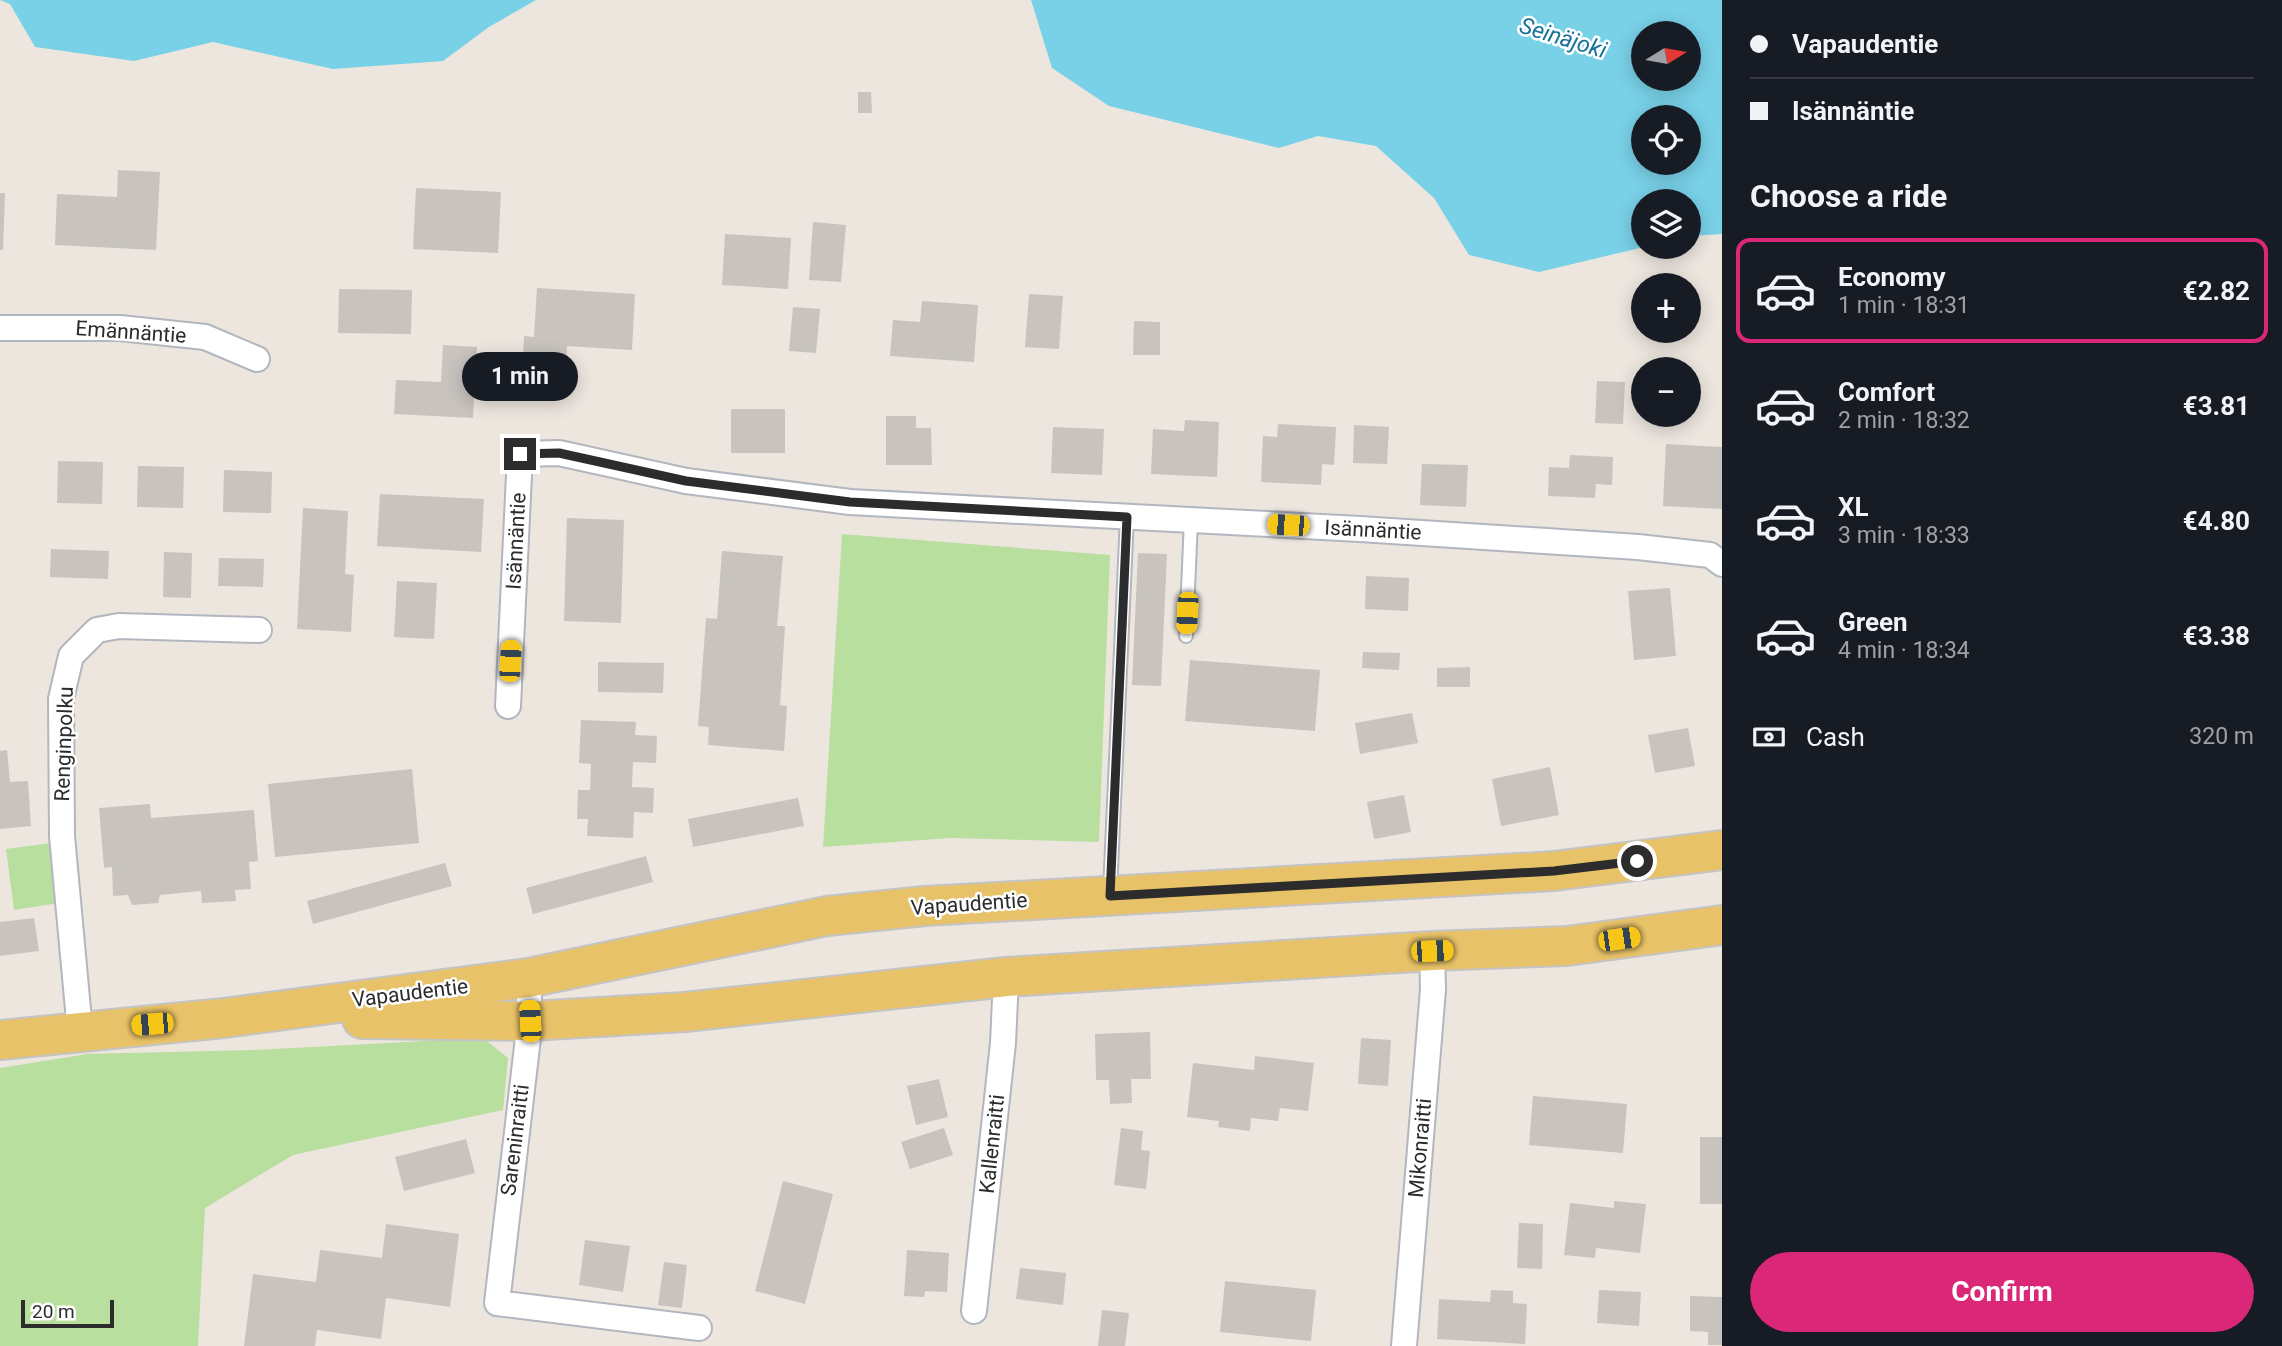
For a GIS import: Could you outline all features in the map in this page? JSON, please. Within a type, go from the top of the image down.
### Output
[{"type":"main road","name":"Vapaudentie","points":[[0,1040],[224,1018],[528,978],[827,916],[925,906],[1554,871],[1722,850]]},
{"type":"main road","name":"Vapaudentie","points":[[224,1018],[530,1021],[685,1012],[1006,977],[1432,951],[1567,946],[1722,925]]},
{"type":"street","name":"Emännäntie","points":[[0,328],[120,328],[205,337],[257,359]]},
{"type":"street","name":"Isännäntie","points":[[508,706],[520,454],[559,453],[686,481],[850,502],[1638,547],[1710,555],[1722,564]]},
{"type":"street","name":"Renginpolku","points":[[79,1031],[62,836],[61,699],[71,656],[97,630],[119,626],[258,630]]},
{"type":"street","name":"Mikonraitti","points":[[1404,1346],[1433,989],[1432,951]]},
{"type":"street","name":"Kallenraitti","points":[[974,1311],[1003,1043],[1006,977]]},
{"type":"street","name":"Sareninraitti","points":[[528,978],[530,1021],[497,1303],[699,1328]]},
{"type":"lane","points":[[1110,896],[1127,517]]},
{"type":"lane","points":[[1186,636],[1192,520]]},
{"type":"green space","points":[[842,534],[1110,555],[1099,842],[951,838],[823,847]]},
{"type":"green space","points":[[51,843],[59,903],[14,910],[6,849]]},
{"type":"green space","points":[[483,1038],[508,1058],[503,1110],[293,1155],[205,1208],[198,1346],[0,1346],[0,1068],[87,1054],[252,1050]]},
{"type":"water","points":[[0,0],[536,0],[489,27],[443,61],[333,69],[213,42],[134,61],[35,47],[10,4]]},
{"type":"water","name":"Seinäjoki","points":[[1031,0],[1722,0],[1722,234],[1701,235],[1701,189],[1631,189],[1631,250],[1539,272],[1469,255],[1434,198],[1376,146],[1318,136],[1279,148],[1109,106],[1052,68]]},
{"type":"building","points":[[858,92],[871,92],[872,113],[858,113]]},
{"type":"building","points":[[118,170],[160,172],[156,250],[55,245],[57,194],[117,197]]},
{"type":"building","points":[[416,188],[501,192],[498,253],[413,249]]},
{"type":"building","points":[[0,193],[5,193],[3,250],[0,250]]},
{"type":"building","points":[[813,222],[846,225],[841,282],[809,280]]},
{"type":"building","points":[[725,234],[791,238],[788,289],[722,285]]},
{"type":"building","points":[[537,288],[635,294],[632,350],[567,346],[566,375],[522,372],[524,336],[534,337]]},
{"type":"building","points":[[339,289],[412,290],[411,334],[338,333]]},
{"type":"building","points":[[1029,294],[1063,296],[1059,349],[1025,347]]},
{"type":"building","points":[[922,301],[978,305],[974,362],[890,356],[893,320],[920,322]]},
{"type":"building","points":[[793,307],[820,309],[816,353],[789,351]]},
{"type":"building","points":[[1134,321],[1160,322],[1160,355],[1133,355]]},
{"type":"building","points":[[443,345],[477,347],[473,418],[394,414],[396,380],[441,382]]},
{"type":"building","points":[[1597,381],[1625,382],[1623,424],[1595,423]]},
{"type":"building","points":[[731,409],[785,409],[785,453],[731,453]]},
{"type":"building","points":[[886,416],[916,416],[916,428],[931,428],[932,465],[886,465]]},
{"type":"building","points":[[1185,420],[1219,422],[1217,477],[1151,474],[1153,429],[1184,431]]},
{"type":"building","points":[[1278,424],[1336,427],[1334,465],[1322,464],[1321,485],[1261,482],[1263,436],[1277,437]]},
{"type":"building","points":[[1354,425],[1389,427],[1387,464],[1353,463]]},
{"type":"building","points":[[1053,427],[1104,429],[1102,475],[1051,473]]},
{"type":"building","points":[[1666,444],[1722,447],[1722,509],[1663,506]]},
{"type":"building","points":[[1570,455],[1613,457],[1612,485],[1596,484],[1595,498],[1548,496],[1549,467],[1569,468]]},
{"type":"building","points":[[58,461],[103,462],[102,504],[57,503]]},
{"type":"building","points":[[1422,464],[1468,465],[1466,507],[1420,505]]},
{"type":"building","points":[[138,466],[184,467],[183,508],[137,507]]},
{"type":"building","points":[[224,470],[272,472],[271,513],[223,512]]},
{"type":"building","points":[[380,494],[484,499],[481,552],[377,546]]},
{"type":"building","points":[[303,508],[348,511],[345,574],[354,575],[351,632],[297,629]]},
{"type":"building","points":[[567,518],[624,520],[621,623],[564,621]]},
{"type":"building","points":[[51,549],[109,551],[108,579],[50,577]]},
{"type":"building","points":[[722,551],[783,556],[777,626],[785,626],[780,705],[787,706],[784,751],[708,745],[709,727],[698,726],[706,618],[717,619]]},
{"type":"building","points":[[164,552],[192,553],[191,598],[163,597]]},
{"type":"building","points":[[1138,553],[1167,554],[1161,686],[1132,685]]},
{"type":"building","points":[[219,558],[264,559],[263,587],[218,586]]},
{"type":"building","points":[[1366,576],[1409,578],[1408,611],[1365,609]]},
{"type":"building","points":[[397,581],[437,583],[434,639],[394,637]]},
{"type":"building","points":[[1670,588],[1676,656],[1634,660],[1628,591]]},
{"type":"building","points":[[1363,652],[1400,653],[1399,670],[1362,668]]},
{"type":"building","points":[[1190,660],[1320,670],[1315,731],[1185,721]]},
{"type":"building","points":[[598,662],[664,663],[663,693],[598,692]]},
{"type":"building","points":[[1470,667],[1470,687],[1437,687],[1437,668]]},
{"type":"building","points":[[1412,713],[1418,743],[1360,754],[1355,723]]},
{"type":"building","points":[[581,720],[636,722],[635,735],[657,736],[656,763],[633,762],[632,787],[654,788],[653,813],[634,812],[633,838],[587,836],[588,819],[577,819],[578,790],[590,790],[591,764],[579,763]]},
{"type":"building","points":[[1688,728],[1695,766],[1655,773],[1648,735]]},
{"type":"building","points":[[7,750],[10,782],[28,781],[31,826],[0,829],[0,751]]},
{"type":"building","points":[[1550,767],[1559,815],[1501,826],[1492,779]]},
{"type":"building","points":[[412,769],[419,843],[275,857],[268,784]]},
{"type":"building","points":[[1404,795],[1411,832],[1374,839],[1367,802]]},
{"type":"building","points":[[798,798],[804,826],[693,847],[688,819]]},
{"type":"building","points":[[150,804],[151,818],[254,810],[258,861],[249,862],[251,889],[235,890],[236,901],[202,903],[201,891],[160,895],[158,903],[132,905],[128,895],[113,896],[112,867],[104,868],[99,808]]},
{"type":"building","points":[[646,856],[653,882],[533,914],[526,888]]},
{"type":"building","points":[[445,863],[452,886],[313,924],[307,901]]},
{"type":"building","points":[[34,918],[39,951],[0,956],[0,922]]},
{"type":"building","points":[[1150,1032],[1151,1079],[1131,1079],[1132,1103],[1110,1104],[1109,1080],[1096,1080],[1095,1034]]},
{"type":"building","points":[[1361,1038],[1391,1040],[1388,1086],[1358,1084]]},
{"type":"building","points":[[1255,1056],[1314,1063],[1308,1111],[1280,1108],[1278,1121],[1251,1118],[1250,1131],[1218,1127],[1219,1121],[1187,1117],[1193,1063],[1254,1070]]},
{"type":"building","points":[[939,1079],[948,1117],[916,1125],[907,1086]]},
{"type":"building","points":[[1533,1096],[1627,1104],[1623,1153],[1529,1145]]},
{"type":"building","points":[[944,1128],[953,1155],[910,1169],[901,1142]]},
{"type":"building","points":[[1121,1128],[1143,1131],[1141,1150],[1150,1151],[1146,1189],[1114,1185]]},
{"type":"building","points":[[1700,1137],[1722,1137],[1722,1204],[1700,1204]]},
{"type":"building","points":[[466,1139],[475,1173],[404,1191],[395,1157]]},
{"type":"building","points":[[783,1181],[833,1194],[805,1304],[755,1291]]},
{"type":"building","points":[[1614,1201],[1646,1204],[1640,1253],[1596,1248],[1595,1258],[1564,1255],[1570,1203],[1614,1208]]},
{"type":"building","points":[[1519,1223],[1543,1224],[1542,1269],[1517,1268]]},
{"type":"building","points":[[386,1224],[459,1234],[450,1307],[386,1298],[381,1339],[317,1330],[315,1346],[244,1346],[253,1274],[316,1282],[320,1250],[382,1258]]},
{"type":"building","points":[[585,1240],[630,1246],[623,1292],[579,1285]]},
{"type":"building","points":[[907,1250],[949,1253],[947,1292],[925,1291],[924,1297],[904,1296]]},
{"type":"building","points":[[664,1262],[687,1265],[682,1308],[658,1305]]},
{"type":"building","points":[[1020,1268],[1066,1273],[1063,1305],[1016,1299]]},
{"type":"building","points":[[1225,1281],[1316,1290],[1311,1341],[1220,1332]]},
{"type":"building","points":[[1491,1290],[1513,1291],[1513,1303],[1527,1304],[1525,1344],[1437,1339],[1439,1299],[1490,1302]]},
{"type":"building","points":[[1599,1290],[1641,1292],[1639,1326],[1597,1323]]},
{"type":"building","points":[[1690,1296],[1722,1297],[1722,1345],[1708,1345],[1708,1332],[1690,1331]]},
{"type":"building","points":[[1102,1310],[1129,1313],[1125,1346],[1098,1346]]},
{"type":"route","points":[[520,454],[559,453],[686,481],[850,502],[1127,517],[1110,896],[1554,871],[1637,861]]}]
